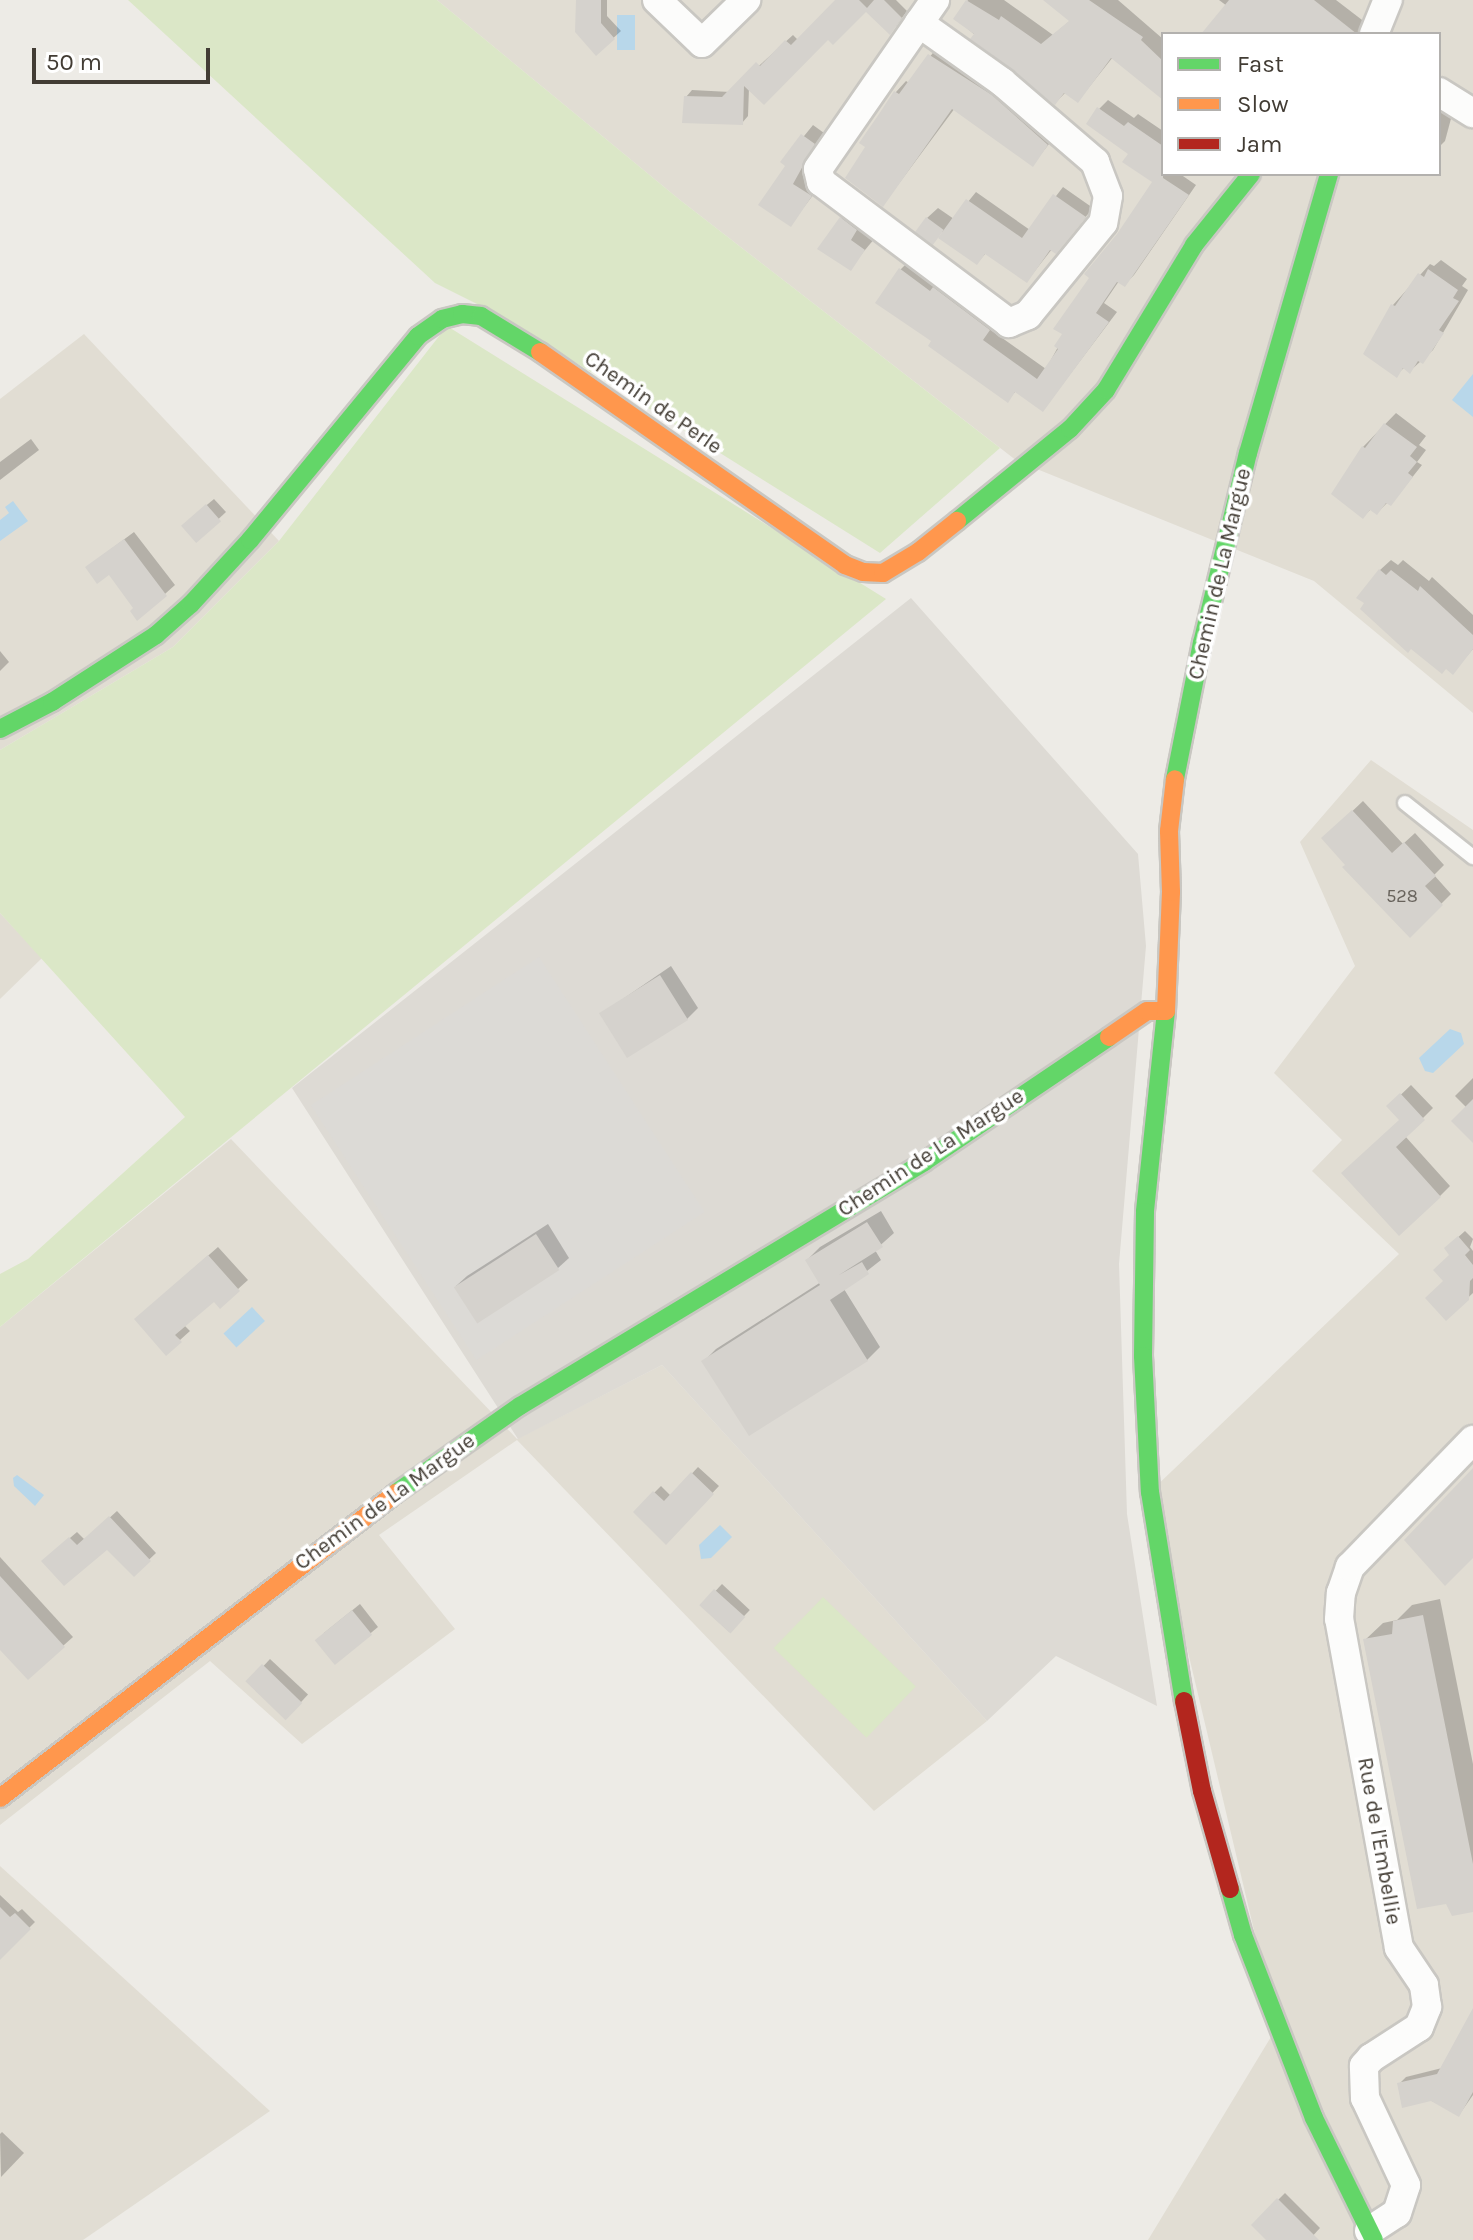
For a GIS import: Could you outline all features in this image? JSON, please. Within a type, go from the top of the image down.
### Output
[{"type":"street","points":[[657,0],[702,43],[746,0]]},
{"type":"street","points":[[919,23],[1002,82],[1095,162],[1108,196],[1103,223],[1028,315],[1009,323],[821,182],[818,169],[919,23],[935,0]]},
{"type":"street","points":[[1375,32],[1388,0]]},
{"type":"street","points":[[1441,93],[1473,113]]},
{"type":"street","name":"Chemin de Perle","points":[[0,729],[52,702],[156,635],[191,604],[250,540],[418,336],[442,319],[462,314],[481,316],[506,328],[845,565],[863,572],[883,573],[918,552],[1070,429],[1106,390],[1194,245],[1249,176]]},
{"type":"street","name":"Chemin de La Margue","points":[[0,1798],[344,1530],[520,1406],[924,1162],[1147,1011],[1166,1011],[1171,892],[1169,831],[1176,770],[1202,643],[1248,453],[1328,176]]},
{"type":"street","points":[[1166,1011],[1145,1212],[1143,1356],[1150,1492],[1173,1649],[1202,1791],[1243,1935],[1314,2118],[1371,2235]]},
{"type":"street","name":"Rue de l'Embellie","points":[[1371,2235],[1397,2213],[1406,2185],[1402,2169],[1365,2098],[1364,2066],[1371,2058],[1419,2027],[1427,2007],[1424,1985],[1399,1948],[1339,1619],[1341,1593],[1350,1567],[1473,1440]]},
{"type":"lane","points":[[1405,803],[1473,857]]},
{"type":"shaded area","points":[[437,0],[1473,0],[1473,713],[1314,581],[1017,461],[680,200]]},
{"type":"shaded area","points":[[84,334],[279,541],[173,647],[0,750],[0,399]]},
{"type":"shaded area","points":[[911,598],[1138,854],[1146,946],[1119,1264],[1127,1514],[1157,1706],[1056,1656],[987,1721],[662,1365],[518,1439],[292,1088]]},
{"type":"shaded area","points":[[1371,760],[1473,830],[1473,2240],[1148,2240],[1277,2027],[1150,1492],[1399,1254],[1312,1171],[1342,1140],[1274,1073],[1355,966],[1300,842]]},
{"type":"shaded area","points":[[0,913],[42,958],[0,999]]},
{"type":"shaded area","points":[[539,957],[705,1212],[476,1360],[311,1105]]},
{"type":"shaded area","points":[[231,1139],[517,1439],[662,1365],[987,1721],[874,1811],[517,1440],[379,1535],[455,1629],[302,1744],[210,1661],[0,1825],[0,1327]]},
{"type":"shaded area","points":[[0,1866],[270,2111],[83,2240],[0,2240]]},
{"type":"green space","points":[[128,0],[437,0],[680,200],[1000,448],[880,553],[503,317],[435,283]]},
{"type":"green space","points":[[447,326],[886,599],[0,1327],[0,1274],[28,1259],[185,1117],[0,913],[0,750],[173,647],[279,541]]},
{"type":"green space","points":[[823,1597],[916,1687],[866,1738],[774,1648]]},
{"type":"water","points":[[617,15],[635,15],[635,50],[617,50]]},
{"type":"water","points":[[1473,374],[1473,417],[1452,400]]},
{"type":"water","points":[[13,501],[28,521],[0,541],[0,520],[9,513],[5,507]]},
{"type":"water","points":[[1450,1029],[1461,1033],[1464,1044],[1433,1073],[1425,1071],[1419,1058]]},
{"type":"water","points":[[252,1307],[265,1321],[236,1347],[223,1334]]},
{"type":"water","points":[[17,1475],[44,1495],[35,1506],[14,1486],[13,1478]]},
{"type":"water","points":[[720,1525],[732,1537],[711,1558],[701,1559],[699,1545]]},
{"type":"building","points":[[576,0],[601,0],[601,23],[615,39],[596,56],[575,32]]},
{"type":"building","points":[[835,0],[859,0],[867,8],[874,0],[884,0],[902,18],[890,35],[866,12],[833,45],[828,40],[764,105],[744,86],[743,125],[682,123],[684,96],[722,97],[756,62],[760,66],[785,40],[791,45]]},
{"type":"building","points":[[966,0],[999,20],[1001,16],[1041,44],[1069,21],[1043,0],[1089,0],[1143,37],[1141,40],[1161,59],[1161,98],[1111,58],[1078,103],[1064,93],[1055,105],[970,39],[974,34],[953,19]]},
{"type":"building","points":[[1229,0],[1314,0],[1354,32],[1203,32]]},
{"type":"building","points":[[928,54],[992,95],[1048,145],[1033,167],[952,109],[883,207],[845,178],[865,147],[859,143],[894,91],[899,94]]},
{"type":"building","points":[[1097,107],[1124,126],[1128,122],[1161,145],[1161,176],[1189,195],[1125,287],[1117,282],[1096,313],[1109,322],[1043,412],[1015,392],[1008,403],[928,346],[931,341],[875,303],[899,268],[930,291],[933,287],[990,330],[983,340],[1037,379],[1058,349],[1054,346],[1062,334],[1053,329],[1089,278],[1084,274],[1117,234],[1152,182],[1122,162],[1128,154],[1086,124]]},
{"type":"building","points":[[801,134],[815,144],[793,184],[812,196],[791,227],[758,205],[785,166],[780,162]]},
{"type":"building","points":[[1053,194],[1086,217],[1056,254],[1050,250],[1027,283],[985,254],[977,265],[938,238],[966,199],[1022,238]]},
{"type":"building","points":[[840,217],[857,230],[851,240],[865,250],[851,271],[817,249]]},
{"type":"building","points":[[926,217],[944,230],[933,245],[915,232]]},
{"type":"building","points":[[1428,269],[1458,290],[1453,298],[1459,301],[1439,330],[1444,333],[1423,364],[1418,361],[1410,374],[1403,368],[1397,378],[1363,354],[1391,304],[1395,306],[1418,273],[1424,277]]},
{"type":"building","points":[[1384,423],[1417,447],[1410,456],[1417,462],[1408,473],[1413,477],[1391,506],[1386,503],[1377,515],[1370,510],[1363,519],[1331,494],[1362,446],[1365,448]]},
{"type":"building","points":[[206,504],[221,521],[196,543],[181,526]]},
{"type":"building","points":[[124,539],[167,596],[137,621],[130,611],[133,608],[109,575],[97,584],[85,567]]},
{"type":"building","points":[[1379,569],[1386,575],[1391,570],[1418,591],[1420,586],[1473,635],[1473,649],[1453,675],[1446,669],[1442,674],[1411,649],[1408,653],[1360,609],[1364,603],[1356,598]]},
{"type":"building","points":[[1352,810],[1392,853],[1404,842],[1436,876],[1425,886],[1443,905],[1410,938],[1342,867],[1345,865],[1321,838]]},
{"type":"building","points":[[660,975],[688,1020],[627,1058],[599,1013]]},
{"type":"building","points":[[1400,1093],[1425,1120],[1396,1147],[1441,1197],[1399,1236],[1341,1173],[1399,1120],[1386,1106]]},
{"type":"building","points":[[1473,1099],[1473,1143],[1451,1121]]},
{"type":"building","points":[[867,1222],[883,1247],[839,1275],[862,1262],[869,1274],[830,1300],[868,1361],[749,1436],[701,1361],[820,1285],[805,1260]]},
{"type":"building","points":[[536,1234],[559,1270],[477,1323],[454,1287]]},
{"type":"building","points":[[1458,1236],[1470,1250],[1465,1255],[1473,1265],[1473,1278],[1470,1281],[1469,1300],[1446,1321],[1425,1298],[1443,1281],[1433,1270],[1449,1255],[1444,1248]]},
{"type":"building","points":[[208,1255],[240,1291],[220,1309],[214,1302],[175,1335],[182,1342],[166,1356],[134,1319]]},
{"type":"building","points":[[1473,1468],[1473,1558],[1445,1586],[1404,1540]]},
{"type":"building","points":[[691,1472],[714,1494],[666,1545],[633,1512],[653,1491],[664,1501]]},
{"type":"building","points":[[109,1516],[151,1561],[134,1577],[107,1550],[64,1586],[41,1561],[69,1537],[77,1545]]},
{"type":"building","points":[[0,1576],[65,1647],[28,1680],[0,1650]]},
{"type":"building","points":[[714,1589],[745,1617],[730,1633],[699,1605]]},
{"type":"building","points":[[352,1610],[372,1635],[335,1665],[315,1640]]},
{"type":"building","points":[[1423,1615],[1473,1864],[1473,1912],[1452,1916],[1446,1904],[1417,1909],[1363,1639],[1392,1634],[1393,1621]]},
{"type":"building","points":[[262,1664],[302,1703],[286,1720],[245,1681]]},
{"type":"building","points":[[0,1907],[10,1917],[15,1913],[31,1929],[0,1960]]},
{"type":"building","points":[[1473,2008],[1473,2092],[1459,2117],[1431,2101],[1402,2108],[1397,2083],[1437,2074]]},
{"type":"building","points":[[1277,2198],[1319,2240],[1266,2240],[1251,2225]]},
{"type":"traffic: fast","points":[[957,521],[1070,429],[1106,390],[1194,245],[1249,176]]},
{"type":"traffic: fast","points":[[1175,779],[1202,643],[1248,453],[1328,176]]},
{"type":"traffic: fast","points":[[0,729],[52,702],[156,635],[191,604],[250,540],[418,336],[442,319],[462,314],[481,316],[540,352]]},
{"type":"traffic: fast","points":[[1166,1011],[1145,1212],[1143,1356],[1150,1492],[1184,1701]]},
{"type":"traffic: fast","points":[[396,1493],[520,1406],[924,1162],[1109,1037]]},
{"type":"traffic: fast","points":[[1230,1889],[1243,1935],[1314,2118],[1374,2240]]},
{"type":"traffic: slow","points":[[540,352],[845,565],[863,572],[883,573],[918,552],[957,521]]},
{"type":"traffic: slow","points":[[1109,1037],[1147,1011],[1166,1011],[1171,892],[1169,831],[1175,779]]},
{"type":"traffic: slow","points":[[0,1798],[396,1493]]},
{"type":"traffic: jam","points":[[1184,1701],[1202,1791],[1230,1889]]}]
